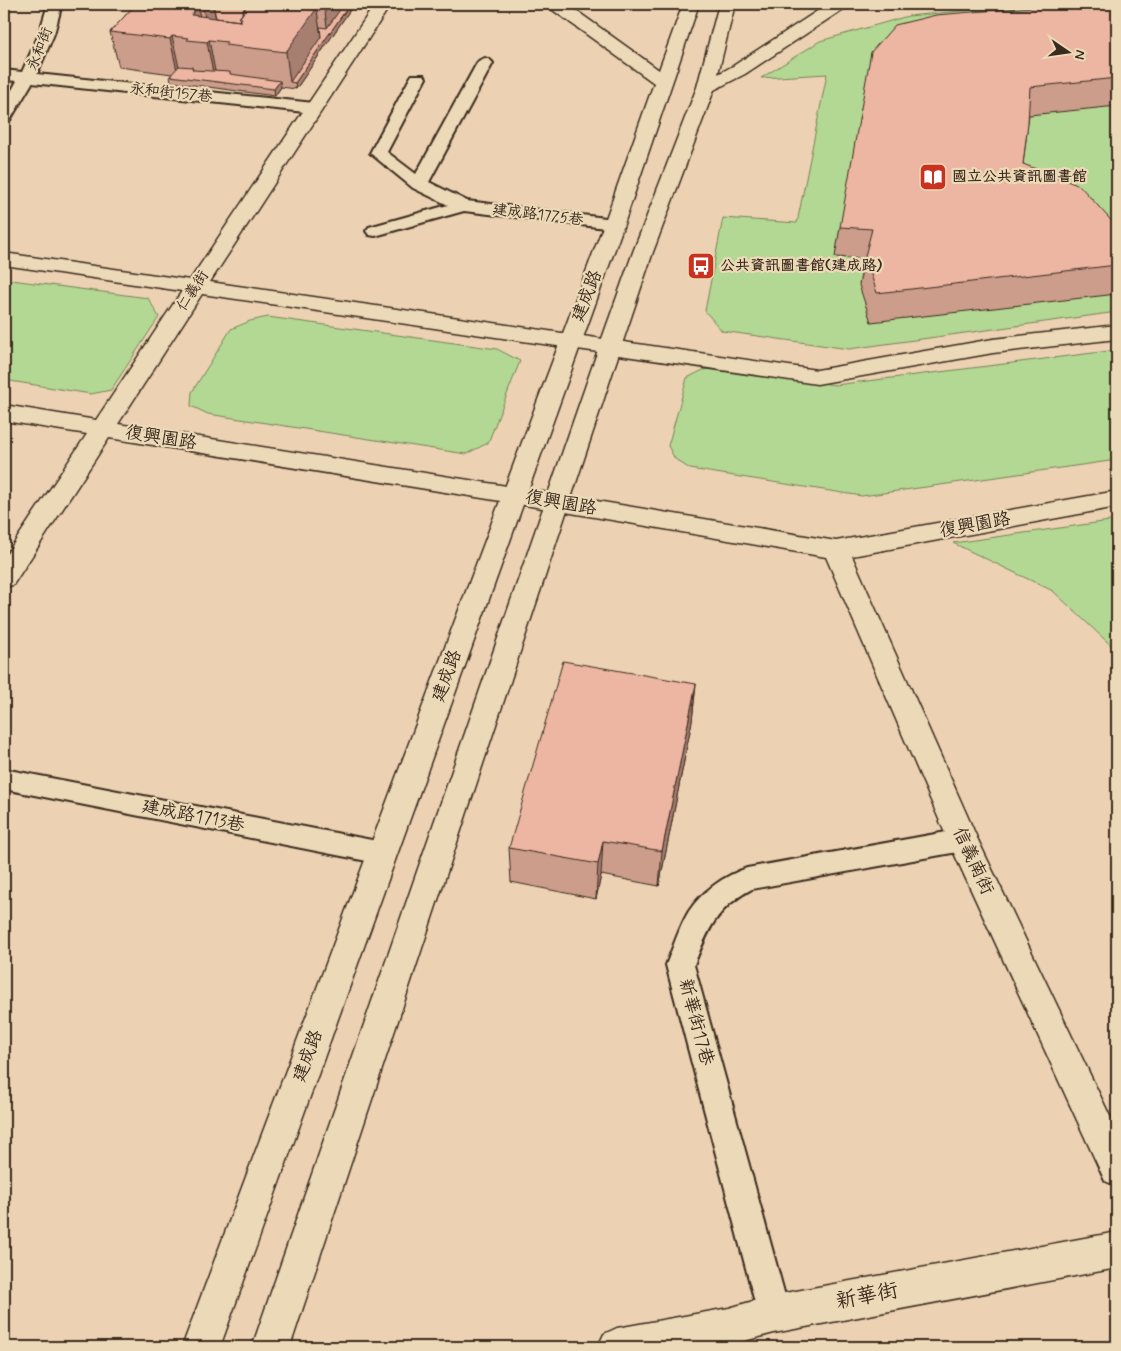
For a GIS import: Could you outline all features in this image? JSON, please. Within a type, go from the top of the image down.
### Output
[{"type":"street","name":"仁義街","points":[[4,578],[382,4]]},
{"type":"street","points":[[556,4],[663,81]]},
{"type":"street","name":"建成路","points":[[201,1347],[614,224],[691,4]]},
{"type":"street","points":[[271,1347],[559,503],[610,347],[643,252],[706,87],[727,4]]},
{"type":"street","points":[[706,87],[739,70],[839,4]]},
{"type":"street","points":[[4,259],[817,377],[993,346],[1117,332]]},
{"type":"street","name":"復興園路","points":[[4,413],[513,495],[836,550],[1117,499]]},
{"type":"street","name":"信義南街","points":[[836,550],[963,840],[1117,1169]]},
{"type":"street","name":"新華街","points":[[617,1347],[731,1337],[774,1314],[1117,1250]]},
{"type":"lane","name":"永和街","points":[[4,116],[28,78],[50,27],[56,4]]},
{"type":"lane","points":[[419,184],[485,63]]},
{"type":"lane","name":"永和街157巷","points":[[4,75],[314,108]]},
{"type":"lane","name":"建成路1775巷","points":[[418,78],[378,153],[419,184],[462,206],[614,224]]},
{"type":"lane","name":"建成路1775巷","points":[[375,231],[462,206]]},
{"type":"lane","name":"建成路1713巷","points":[[4,779],[382,853]]},
{"type":"lane","name":"新華街17巷","points":[[774,1314],[680,965],[699,919],[726,890],[747,879],[963,840]]},
{"type":"green space","points":[[1032,4],[1117,4],[1117,312],[849,349],[722,331],[705,311],[723,218],[797,223],[827,74],[761,78],[820,41],[908,16]]},
{"type":"green space","points":[[4,279],[148,298],[159,317],[111,390],[91,394],[4,380]]},
{"type":"green space","points":[[268,317],[497,349],[520,361],[488,443],[466,454],[208,414],[191,406],[192,392],[231,329],[250,321]]},
{"type":"green space","points":[[1117,350],[1117,460],[862,496],[690,469],[675,459],[668,446],[687,378],[703,370],[723,368],[835,385]]},
{"type":"green space","points":[[1117,520],[1117,651],[1053,591],[953,543]]},
{"type":"building","points":[[136,4],[206,4],[203,7],[198,7],[191,15],[241,21],[242,18],[239,18],[248,4],[316,4],[314,8],[317,8],[286,52],[225,45],[227,42],[187,40],[189,38],[172,36],[170,39],[110,32]]},
{"type":"building","points":[[213,4],[248,4],[239,18],[240,21],[216,18]]},
{"type":"building","points":[[344,4],[350,4],[295,83],[290,82],[321,37],[320,27],[327,28]]},
{"type":"building","name":"國立公共資訊圖書館","points":[[1069,4],[1117,4],[1117,78],[1030,87],[1023,164],[1080,186],[1117,227],[1117,265],[877,293],[865,256],[872,229],[840,227],[871,52],[895,25],[936,15]]},
{"type":"building","points":[[179,66],[192,67],[193,70],[230,72],[230,74],[280,81],[274,89],[170,76]]},
{"type":"building","points":[[563,661],[696,684],[662,851],[603,841],[598,864],[509,848]]},
{"type":"place","name":"國立公共資訊圖書館","points":[[933,177]]},
{"type":"place","name":"公共資訊圖書館(建成路)","points":[[701,266]]}]
